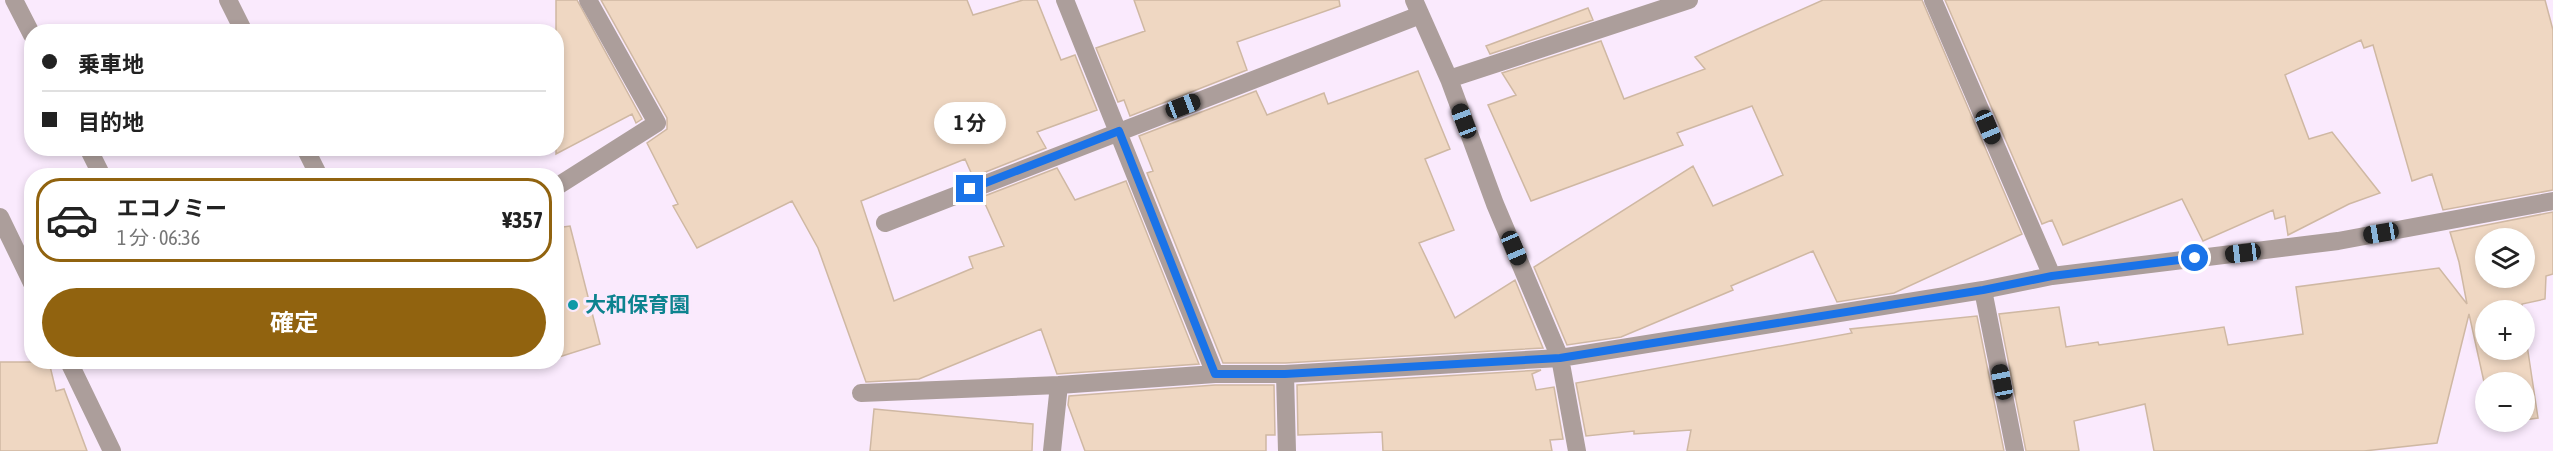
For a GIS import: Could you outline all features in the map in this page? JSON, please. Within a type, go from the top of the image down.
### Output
[{"type":"street","points":[[14,0],[26,24]]},
{"type":"street","points":[[228,0],[240,24]]},
{"type":"street","points":[[564,182],[657,123],[588,0]]},
{"type":"street","points":[[1065,0],[1215,374]]},
{"type":"street","points":[[1449,79],[1689,0]]},
{"type":"street","points":[[1933,0],[2052,276]]},
{"type":"street","points":[[885,223],[1119,131],[1417,8],[1449,79],[1495,204],[1560,358],[1576,451]]},
{"type":"street","points":[[861,393],[1059,385],[1215,374],[1285,374],[1560,358],[1983,290],[2052,276],[2338,241],[2553,201]]},
{"type":"street","points":[[0,217],[24,266]]},
{"type":"street","points":[[1983,290],[2015,451]]},
{"type":"street","points":[[75,369],[112,451]]},
{"type":"street","points":[[1285,374],[1287,451]]},
{"type":"street","points":[[1052,451],[1059,385]]},
{"type":"building","points":[[556,0],[577,0],[642,119],[636,123],[632,114],[564,150],[564,24],[556,24]]},
{"type":"building","points":[[601,0],[967,0],[973,15],[1023,0],[1037,0],[1061,60],[1075,55],[1097,110],[1037,132],[1046,148],[973,177],[965,159],[861,201],[894,301],[973,268],[969,257],[1004,246],[982,197],[1057,168],[1075,200],[1126,181],[1199,364],[1057,374],[1041,329],[919,379],[866,382],[818,248],[792,201],[697,248],[673,206],[678,204],[647,143],[667,129],[667,118]]},
{"type":"building","points":[[1134,0],[1339,0],[1340,6],[1237,42],[1247,70],[1130,116],[1124,100],[1118,102],[1096,48],[1145,31]]},
{"type":"building","points":[[1823,0],[1922,0],[2022,234],[1894,293],[1837,302],[1813,251],[1731,286],[1733,290],[1621,337],[1567,345],[1534,267],[1693,166],[1713,206],[1783,175],[1752,106],[1677,133],[1683,145],[1531,201],[1488,105],[1516,95],[1502,73],[1601,41],[1624,99],[1705,69],[1695,57]]},
{"type":"building","points":[[1945,0],[2545,0],[2553,30],[2553,190],[2443,210],[2432,174],[2412,181],[2373,45],[2364,48],[2361,40],[2285,75],[2309,139],[2332,132],[2380,193],[2349,204],[2288,235],[2285,216],[2275,219],[2273,210],[2203,241],[2182,199],[2063,245],[2052,220],[2042,224]]},
{"type":"building","points":[[1588,8],[1593,20],[1490,54],[1486,46]]},
{"type":"building","points":[[1418,71],[1450,149],[1425,159],[1454,230],[1419,243],[1455,318],[1515,280],[1543,348],[1285,363],[1223,363],[1147,173],[1153,171],[1139,136],[1256,91],[1267,115],[1324,93],[1328,104]]},
{"type":"building","points":[[2553,212],[2553,274],[2546,276],[2545,299],[2535,301],[2475,300],[2475,341],[2469,314],[2437,443],[2364,451],[2154,451],[2145,404],[2074,421],[2079,451],[2026,451],[1999,314],[2059,307],[2066,347],[2098,342],[2099,345],[2224,327],[2228,345],[2303,334],[2296,287],[2439,268],[2467,304],[2459,262],[2450,232]]},
{"type":"building","name":"大和保育園","points":[[570,226],[600,344],[564,355],[564,227]]},
{"type":"building","points":[[1977,316],[2004,451],[1687,451],[1691,430],[1634,434],[1634,431],[1586,436],[1576,383],[1852,333],[1850,329]]},
{"type":"building","points":[[2479,360],[2529,360],[2531,372],[2482,372]]},
{"type":"building","points":[[0,362],[24,362],[24,369],[51,369],[56,391],[64,389],[87,451],[0,451]]},
{"type":"building","points":[[1541,370],[1532,374],[1536,390],[1554,387],[1563,439],[1550,440],[1552,451],[1383,451],[1382,432],[1298,435],[1297,385]]},
{"type":"building","points":[[1215,385],[1274,385],[1275,435],[1266,435],[1266,451],[1085,451],[1068,405],[1069,396]]},
{"type":"building","points":[[2535,398],[2538,418],[2535,418]]},
{"type":"building","points":[[874,409],[1033,424],[1032,451],[870,451]]},
{"type":"place","name":"大和保育園","points":[[573,305]]},
{"type":"route","points":[[970,189],[1119,131],[1215,374],[1285,374],[1560,358],[1983,290],[2052,276],[2195,258]]}]
